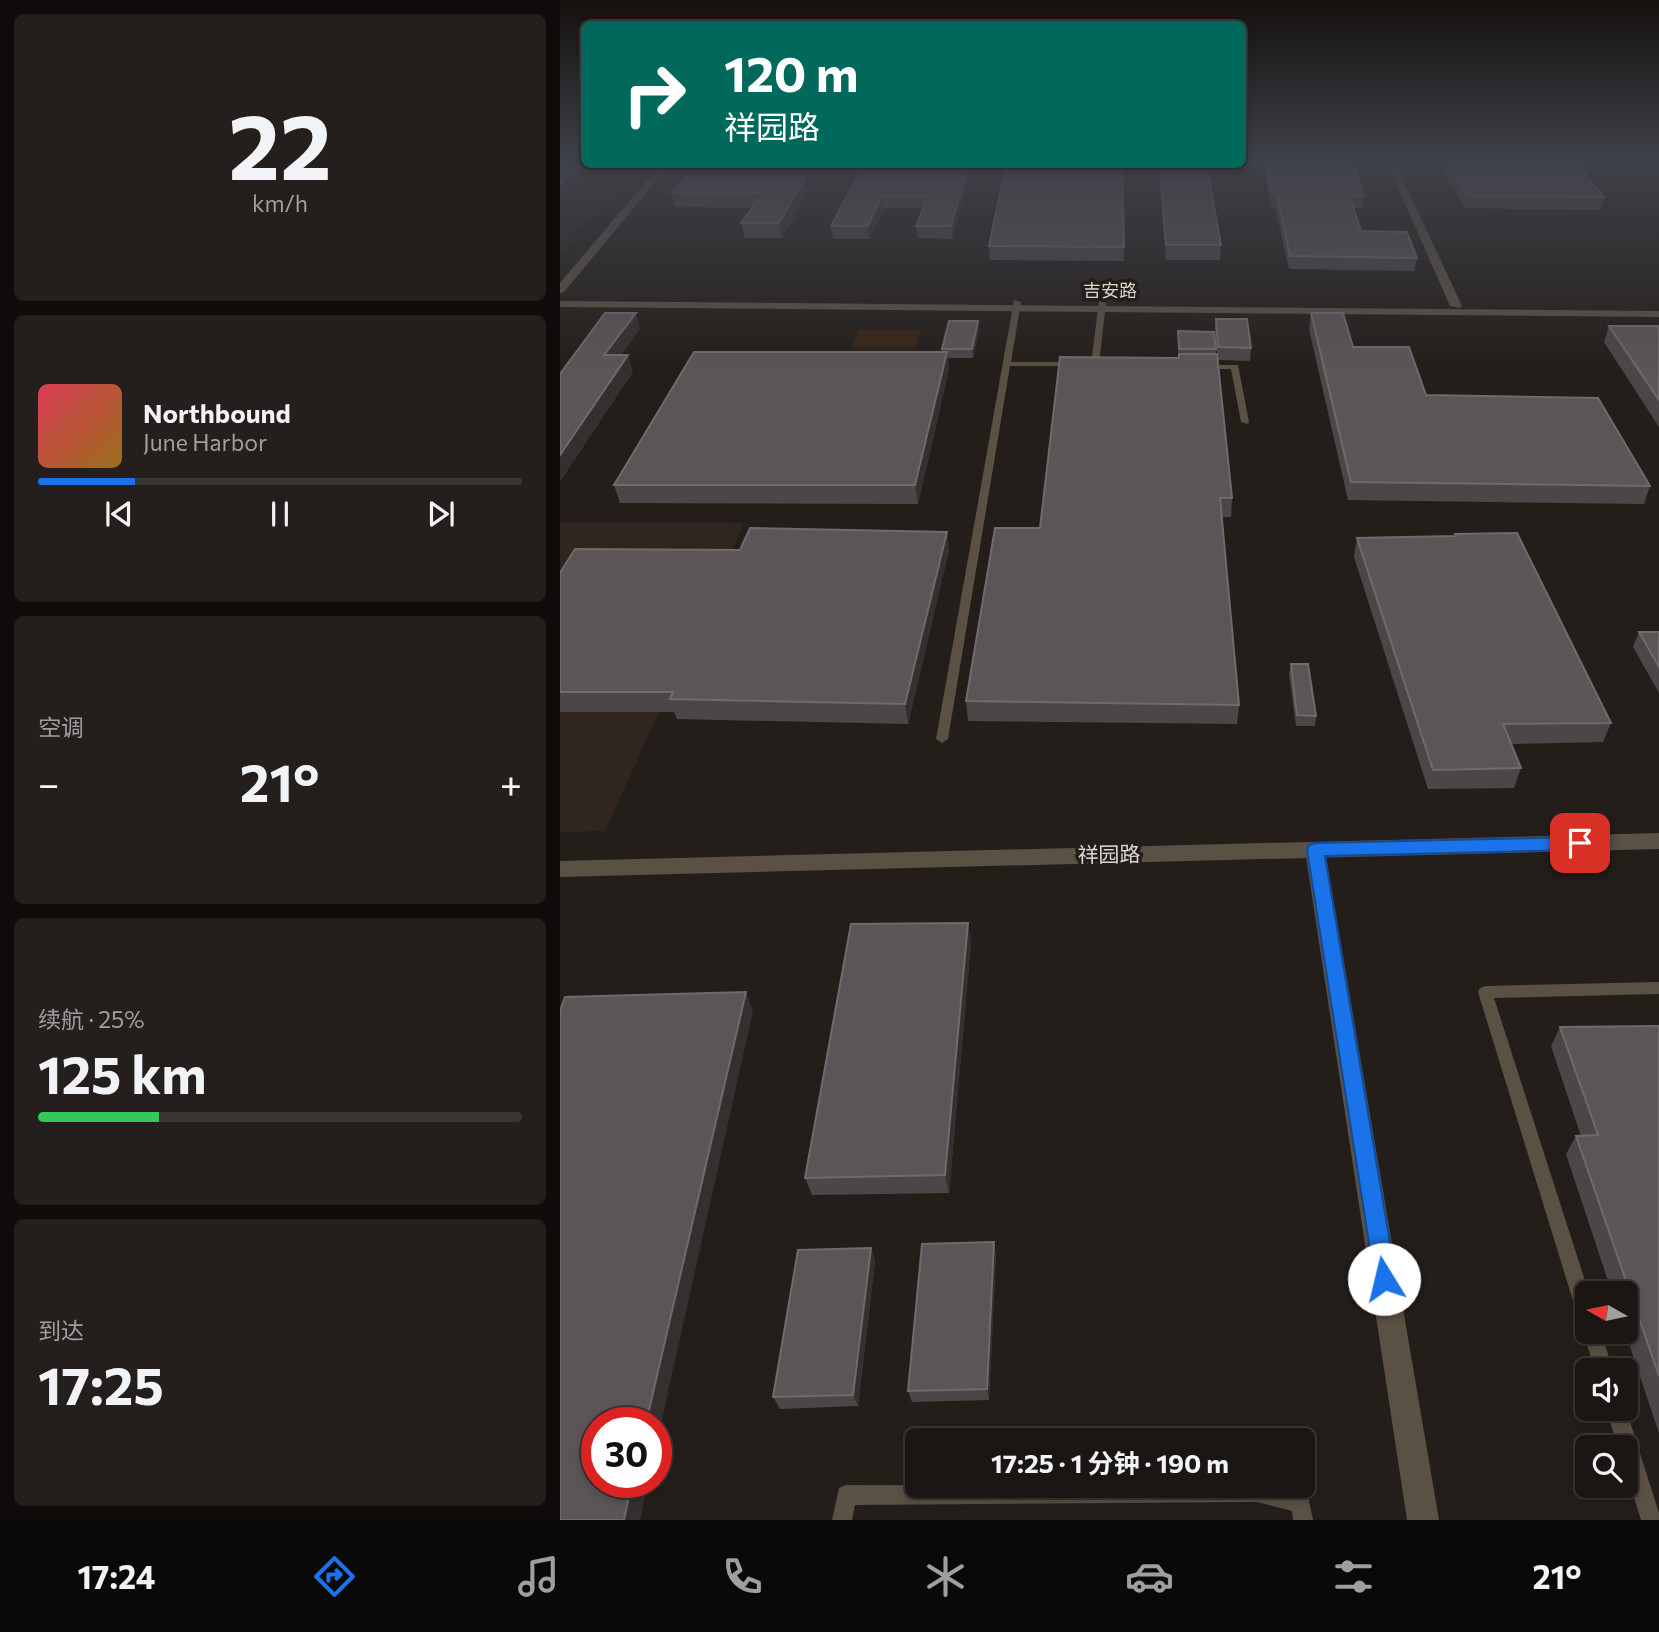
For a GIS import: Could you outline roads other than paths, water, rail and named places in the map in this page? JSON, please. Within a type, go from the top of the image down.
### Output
[{"type":"street","points":[[560,290],[611,229]]},
{"type":"street","points":[[1421,229],[1456,306]]},
{"type":"street","name":"吉安路","points":[[560,299],[1659,314]]},
{"type":"street","name":"吉安路","points":[[560,304],[1016,305]]},
{"type":"street","name":"吉安路","points":[[1102,306],[1659,307]]},
{"type":"street","name":"祥园路","points":[[560,869],[1659,841]]},
{"type":"street","points":[[1315,850],[1423,1520]]},
{"type":"lane","points":[[942,739],[1016,305]]},
{"type":"lane","points":[[1095,364],[1102,306]]},
{"type":"lane","points":[[1007,364],[1108,365]]},
{"type":"lane","points":[[1197,367],[1235,367],[1245,422]]},
{"type":"lane","points":[[1576,1281],[1485,992],[1659,988]]},
{"type":"lane","points":[[1620,1421],[1651,1520]]},
{"type":"lane","points":[[842,1520],[846,1496],[1257,1492],[1301,1503],[1303,1520]]}]
